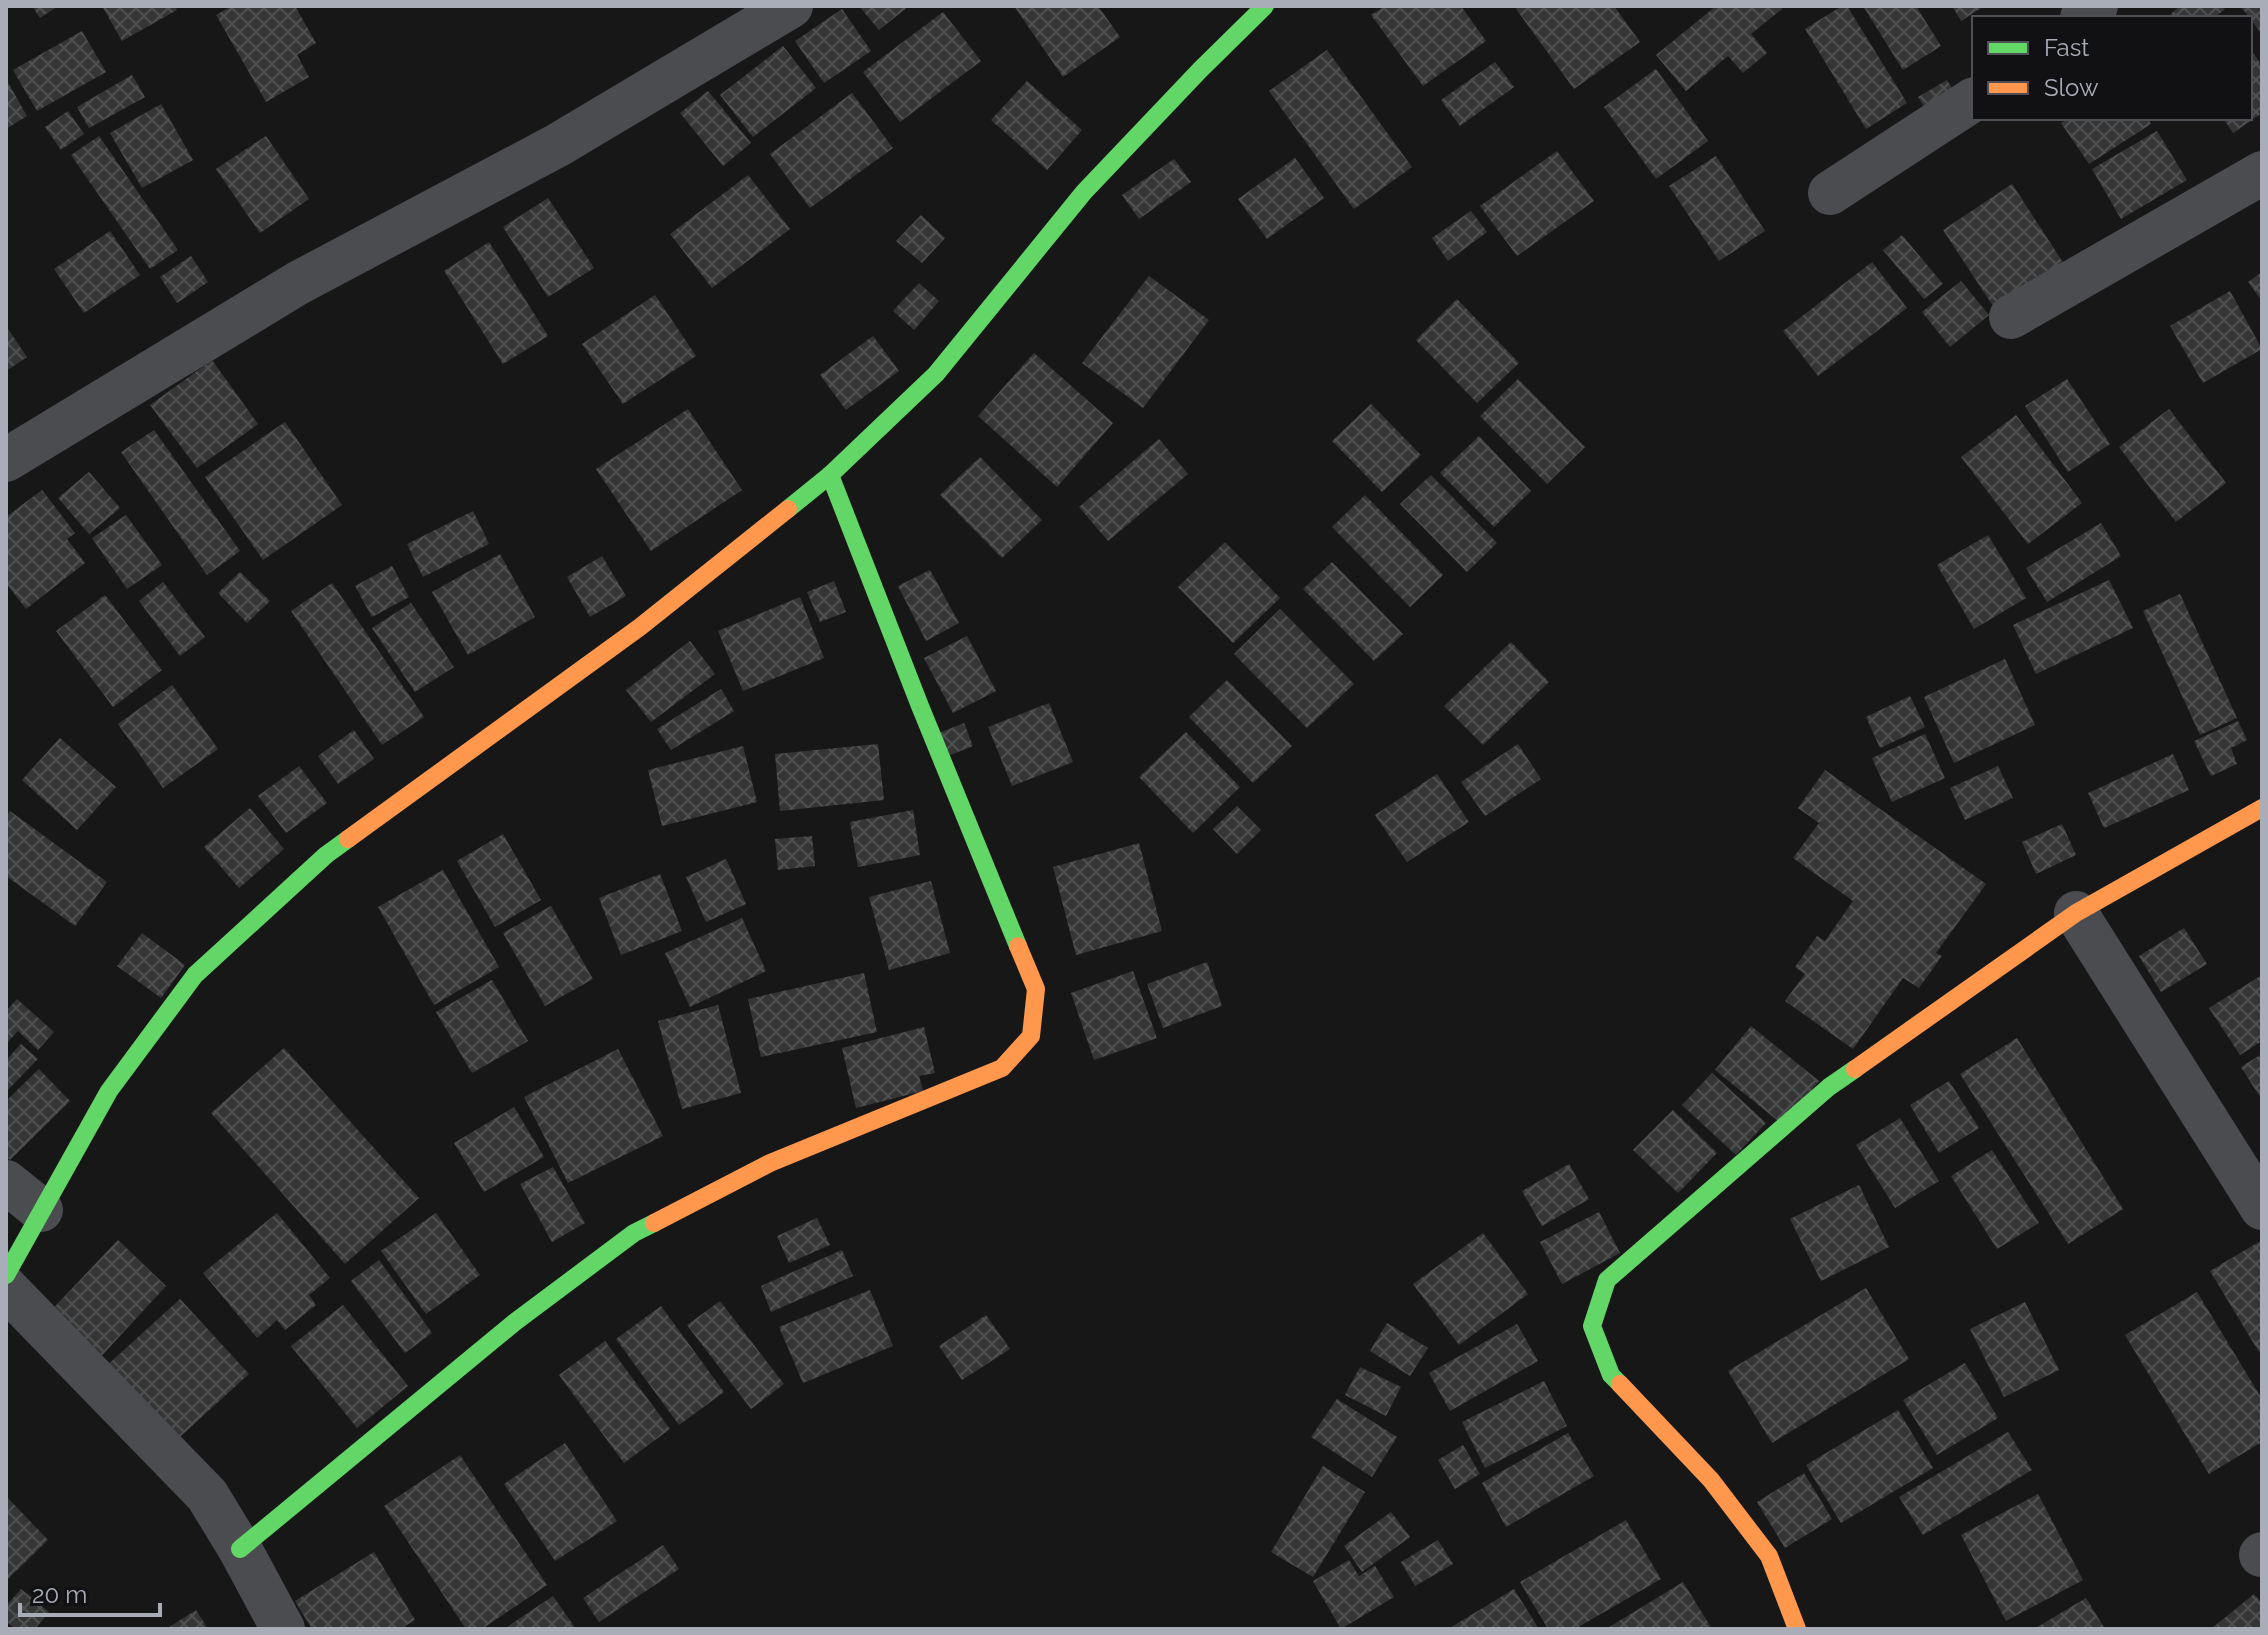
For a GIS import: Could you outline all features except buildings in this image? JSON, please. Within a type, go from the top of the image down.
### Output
[{"type":"street","points":[[6,460],[298,283],[558,145],[791,6]]},
{"type":"street","points":[[6,1275],[109,1091],[195,975],[326,855],[640,627],[830,475],[936,374],[1084,192],[1265,6]]},
{"type":"street","points":[[1830,193],[1972,100]]},
{"type":"street","points":[[2011,317],[2262,173]]},
{"type":"street","points":[[240,1549],[515,1322],[634,1233],[770,1163],[1002,1068],[1031,1036],[1036,989],[830,475]]},
{"type":"street","points":[[1797,1629],[1769,1556],[1711,1480],[1611,1375],[1592,1326],[1607,1280],[1829,1087],[2076,913],[2262,808]]},
{"type":"street","points":[[2076,913],[2262,1208]]},
{"type":"street","points":[[6,1182],[41,1210]]},
{"type":"street","points":[[6,1288],[207,1495],[283,1629]]},
{"type":"traffic: fast","points":[[788,509],[830,475],[936,374],[1084,192],[1265,6]]},
{"type":"traffic: fast","points":[[830,475],[1018,946]]},
{"type":"traffic: fast","points":[[6,1275],[109,1091],[195,975],[326,855],[348,839]]},
{"type":"traffic: fast","points":[[1620,1384],[1611,1375],[1592,1326],[1607,1280],[1829,1087],[1855,1069]]},
{"type":"traffic: fast","points":[[240,1549],[515,1322],[634,1233],[654,1223]]},
{"type":"traffic: slow","points":[[348,839],[640,627],[788,509]]},
{"type":"traffic: slow","points":[[1855,1069],[2076,913],[2262,808]]},
{"type":"traffic: slow","points":[[654,1223],[770,1163],[1002,1068],[1031,1036],[1036,989],[1018,946]]},
{"type":"traffic: slow","points":[[1620,1384],[1711,1480],[1769,1556],[1797,1629]]}]
